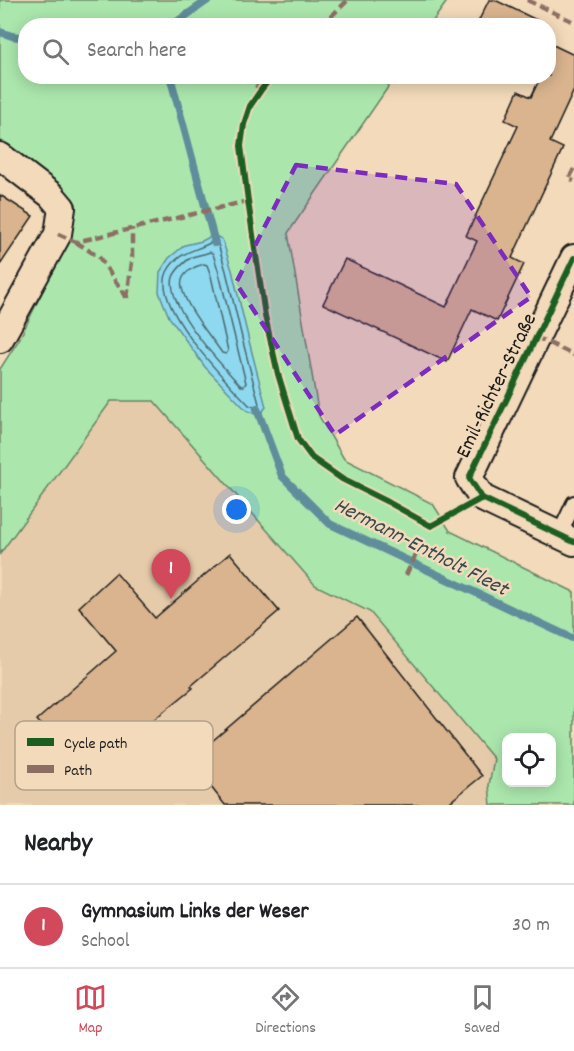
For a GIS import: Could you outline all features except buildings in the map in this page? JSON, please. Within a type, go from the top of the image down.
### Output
[{"type":"street","points":[[0,156],[51,195],[62,208],[58,234],[0,339]]},
{"type":"street","name":"Emil-Richter-Straße","points":[[567,539],[482,498],[469,478],[574,258]]},
{"type":"lane","points":[[567,539],[574,503]]},
{"type":"highlighted area","points":[[296,165],[456,184],[531,297],[335,435],[236,283]]},
{"type":"shaded area","points":[[111,401],[154,401],[315,585],[369,612],[494,760],[489,785],[491,805],[0,805],[0,554]]},
{"type":"green space","points":[[0,0],[448,0],[435,18],[18,18],[18,84],[390,84],[288,233],[319,416],[344,459],[433,504],[450,531],[574,592],[574,805],[491,805],[489,785],[494,759],[370,612],[315,585],[154,401],[111,401],[0,554],[0,369],[20,338],[63,249],[71,216],[0,146]]},
{"type":"water","points":[[213,235],[222,239],[232,270],[266,407],[259,416],[246,410],[205,367],[169,317],[159,292],[160,272],[169,258],[185,245],[202,241]]},
{"type":"waterway","points":[[182,18],[208,0]]},
{"type":"waterway","points":[[0,32],[18,37]]},
{"type":"waterway","name":"Hermann-Entholt Fleet","points":[[172,84],[215,243]]},
{"type":"waterway","name":"Hermann-Entholt Fleet","points":[[257,409],[282,476],[330,524],[574,639]]},
{"type":"marked path","points":[[329,18],[348,0]]},
{"type":"marked path","points":[[527,0],[574,22]]},
{"type":"marked path","points":[[255,84],[261,90]]},
{"type":"marked path","points":[[574,169],[569,179],[574,181]]},
{"type":"marked path","points":[[58,234],[76,242],[248,201]]},
{"type":"marked path","points":[[127,298],[132,262],[132,228]]},
{"type":"marked path","points":[[76,242],[99,257],[127,298]]},
{"type":"marked path","points":[[536,337],[574,355]]},
{"type":"marked path","points":[[406,575],[418,550]]},
{"type":"cycle path","points":[[266,84],[250,106],[244,124],[241,146],[265,316],[278,374],[298,439],[312,458],[342,479],[431,526],[482,498]]},
{"type":"cycle path","points":[[574,258],[469,478],[482,498],[574,542]]},
{"type":"place","name":"Gymnasium Links der Weser","points":[[171,599]]}]
